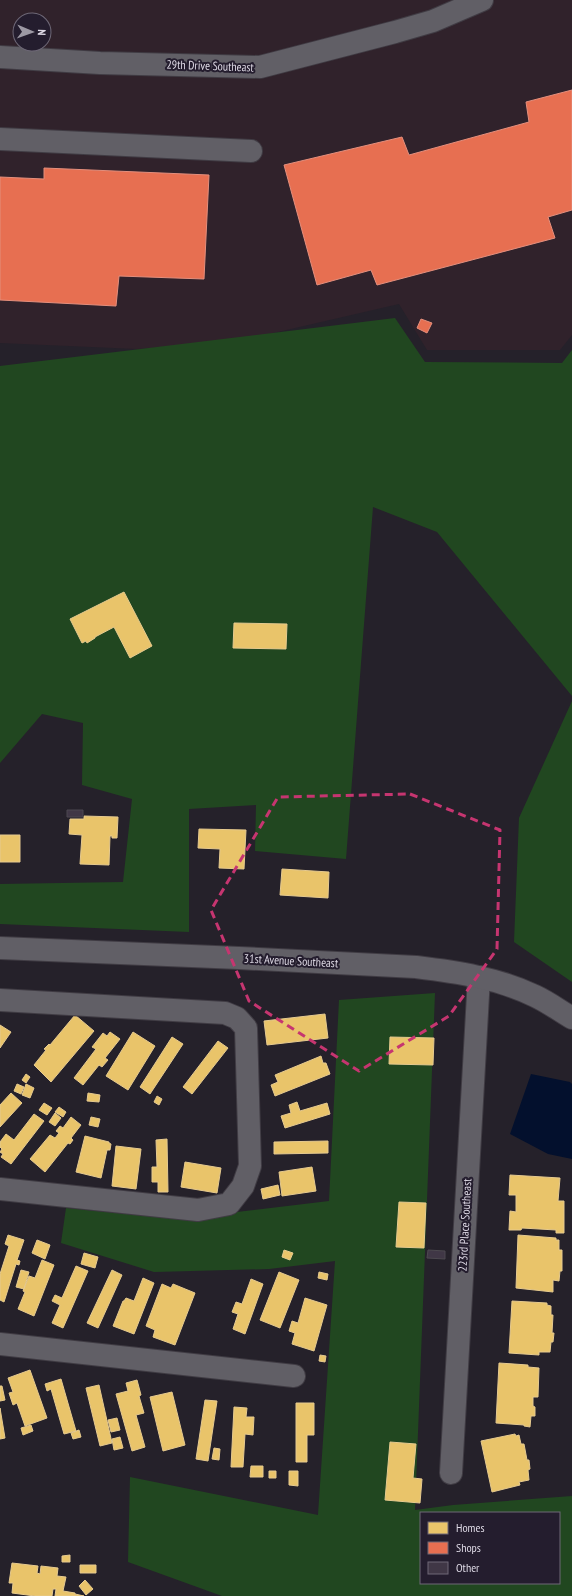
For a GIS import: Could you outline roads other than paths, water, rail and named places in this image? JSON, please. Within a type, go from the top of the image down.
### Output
[{"type":"street","name":"29th Drive Southeast","points":[[0,57],[100,63],[260,67],[433,21],[482,0]]},
{"type":"street","points":[[0,139],[251,151]]},
{"type":"street","name":"31st Avenue Southeast","points":[[0,948],[409,967],[444,970],[479,977],[535,996],[572,1018]]},
{"type":"street","name":"223rd Place Southeast","points":[[451,1473],[479,977]]},
{"type":"street","points":[[0,1000],[225,1013],[237,1018],[246,1028],[250,1166],[243,1186],[229,1204],[198,1210],[0,1189]]},
{"type":"street","points":[[0,1344],[294,1376]]},
{"type":"water","points":[[531,1074],[570,1082],[572,1084],[572,1159],[548,1154],[510,1134]]}]
